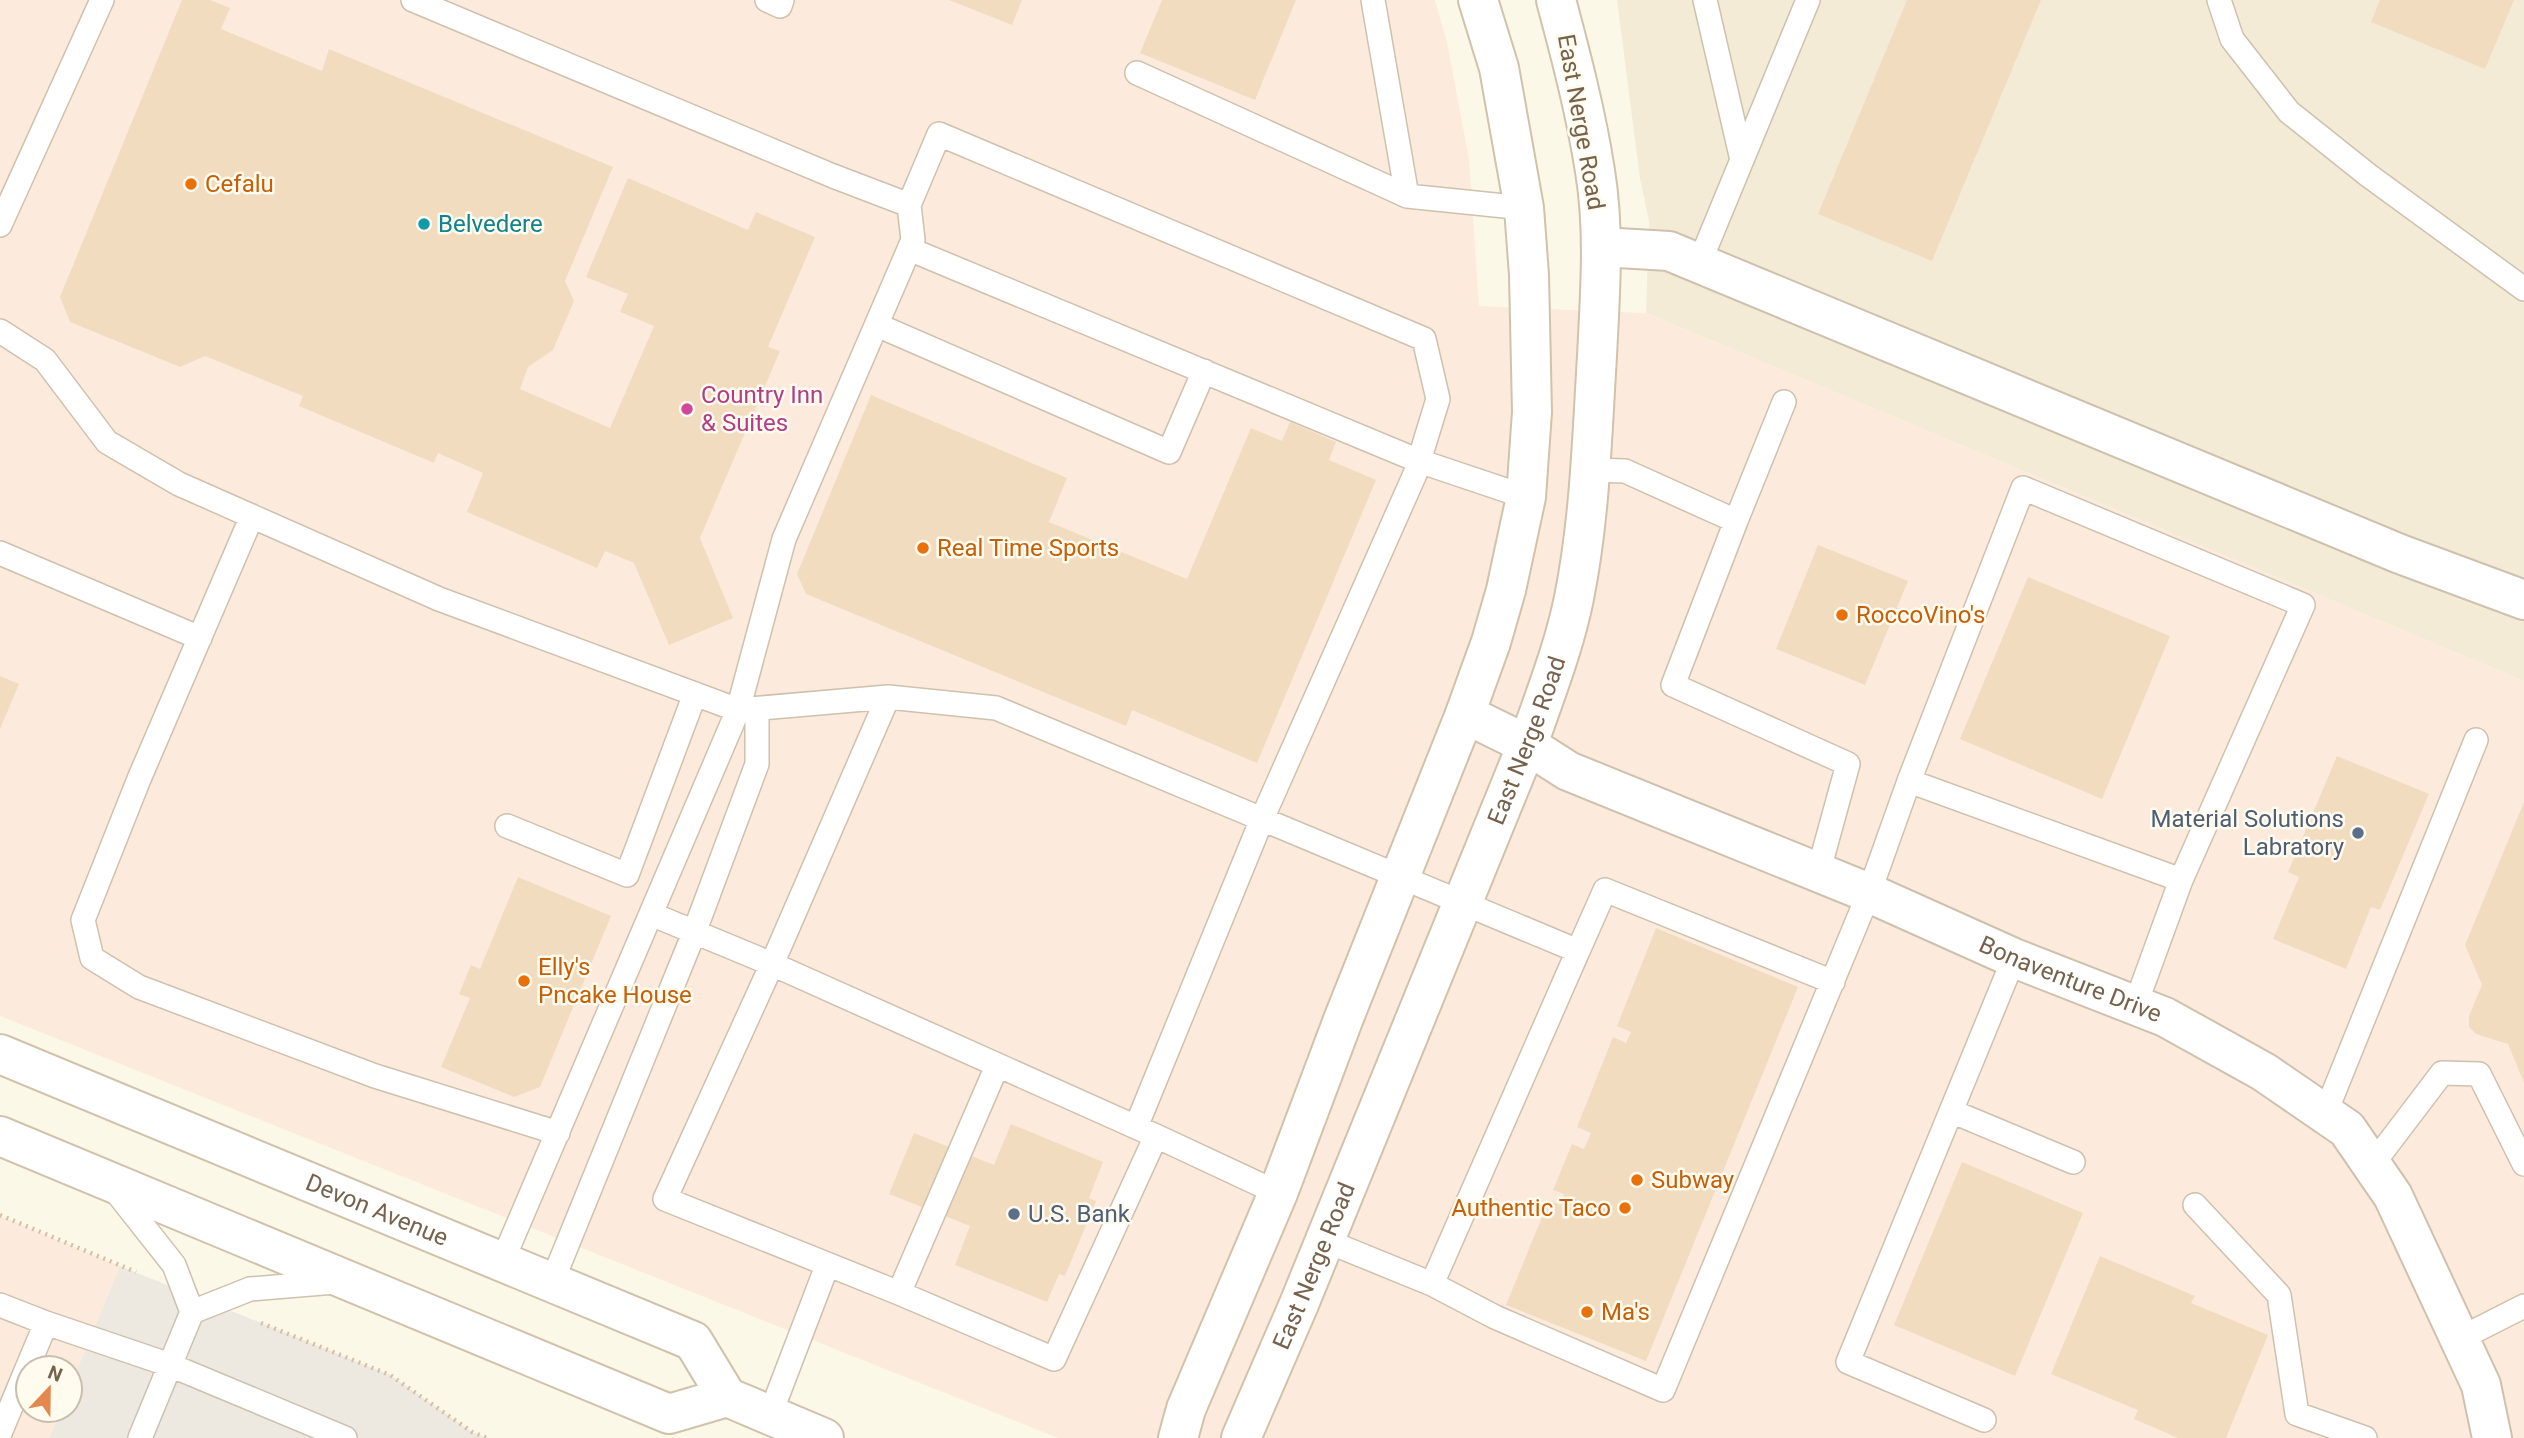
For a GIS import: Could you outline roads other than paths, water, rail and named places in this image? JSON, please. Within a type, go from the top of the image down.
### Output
[{"type":"main road","points":[[1178,1438],[1186,1409],[1278,1194],[1399,877],[1465,714],[1506,590],[1526,497],[1532,412],[1529,275],[1524,208],[1499,68],[1478,0]]},
{"type":"main road","name":"East Nerge Road","points":[[1241,1438],[1526,744],[1558,658],[1573,601],[1584,541],[1591,470],[1601,247],[1595,172],[1571,54],[1556,0]]},
{"type":"main road","points":[[1601,247],[1669,251],[2400,554],[2524,600]]},
{"type":"main road","name":"Bonaventure Drive","points":[[1465,714],[1526,744],[1569,771],[1870,893],[2014,958],[2165,1017],[2264,1072],[2347,1129],[2393,1196],[2481,1385],[2492,1438]]},
{"type":"main road","name":"Devon Avenue","points":[[0,1054],[693,1341],[727,1397]]},
{"type":"main road","points":[[0,1136],[669,1414],[727,1397],[824,1438]]},
{"type":"lane","points":[[0,225],[102,0]]},
{"type":"lane","points":[[414,0],[909,205]]},
{"type":"lane","points":[[767,0],[780,6],[782,0]]},
{"type":"lane","points":[[1373,0],[1407,196]]},
{"type":"lane","points":[[1705,0],[1741,160]]},
{"type":"lane","points":[[1699,264],[1808,0]]},
{"type":"lane","points":[[2219,0],[2232,39],[2289,112],[2368,175],[2524,289]]},
{"type":"lane","points":[[1137,73],[1407,196],[1524,208]]},
{"type":"lane","points":[[502,1262],[652,914],[747,709],[784,539],[913,240],[909,205],[939,134],[1424,339],[1438,399],[1415,474],[1262,819],[1146,1131],[1054,1359],[665,1199],[772,964],[888,697]]},
{"type":"lane","points":[[909,249],[1419,461],[1526,497]]},
{"type":"lane","points":[[877,325],[1169,452],[1204,372]]},
{"type":"lane","points":[[0,331],[45,360],[107,442],[179,484],[439,598],[695,694],[747,709],[888,697],[996,708],[1578,951]]},
{"type":"lane","points":[[1784,402],[1673,685],[1848,764],[1818,873]]},
{"type":"lane","points":[[1591,470],[1625,471],[1736,521]]},
{"type":"lane","points":[[1324,1240],[1432,1284],[1495,1317],[1662,1390],[1870,893],[1909,781],[2024,488],[2303,606],[2181,880],[2135,1006]]},
{"type":"lane","points":[[252,516],[139,779],[83,920],[92,958],[139,987],[362,1071],[558,1133]]},
{"type":"lane","points":[[0,553],[200,638]]},
{"type":"lane","points":[[507,826],[626,875],[695,694]]},
{"type":"lane","points":[[552,1282],[694,933],[757,764],[747,709]]},
{"type":"lane","points":[[2325,1114],[2476,740]]},
{"type":"lane","points":[[1909,781],[2181,880]]},
{"type":"lane","points":[[1432,1284],[1605,890],[1833,982]]},
{"type":"lane","points":[[652,914],[772,964],[1146,1131],[1278,1194]]},
{"type":"lane","points":[[1984,1420],[1848,1362],[2014,958]]},
{"type":"lane","points":[[899,1293],[997,1066]]},
{"type":"lane","points":[[2372,1165],[2442,1073],[2479,1074],[2524,1164]]},
{"type":"lane","points":[[1951,1111],[2073,1162]]},
{"type":"lane","points":[[105,1179],[174,1265],[192,1312],[140,1438]]},
{"type":"lane","points":[[2196,1205],[2279,1295],[2297,1414],[2365,1438]]},
{"type":"lane","points":[[770,1415],[827,1266]]},
{"type":"lane","points":[[192,1312],[250,1289],[349,1280]]},
{"type":"lane","points":[[0,1306],[170,1365],[345,1438]]},
{"type":"lane","points":[[2459,1339],[2524,1306]]},
{"type":"lane","points":[[0,1433],[46,1323]]},
{"type":"place","name":"Cefalu","points":[[191,184]]},
{"type":"place","name":"Belvedere","points":[[424,224]]},
{"type":"place","name":"Country Inn & Suites","points":[[687,409]]},
{"type":"place","name":"Real Time Sports","points":[[923,548]]},
{"type":"place","name":"RoccoVino's","points":[[1842,615]]},
{"type":"place","name":"Material Solutions Labratory","points":[[2358,833]]},
{"type":"place","name":"Elly's Pncake House","points":[[524,981]]},
{"type":"place","name":"Subway","points":[[1637,1180]]},
{"type":"place","name":"Authentic Taco","points":[[1625,1208]]},
{"type":"place","name":"U.S. Bank","points":[[1014,1214]]},
{"type":"place","name":"Ma's","points":[[1587,1312]]}]
